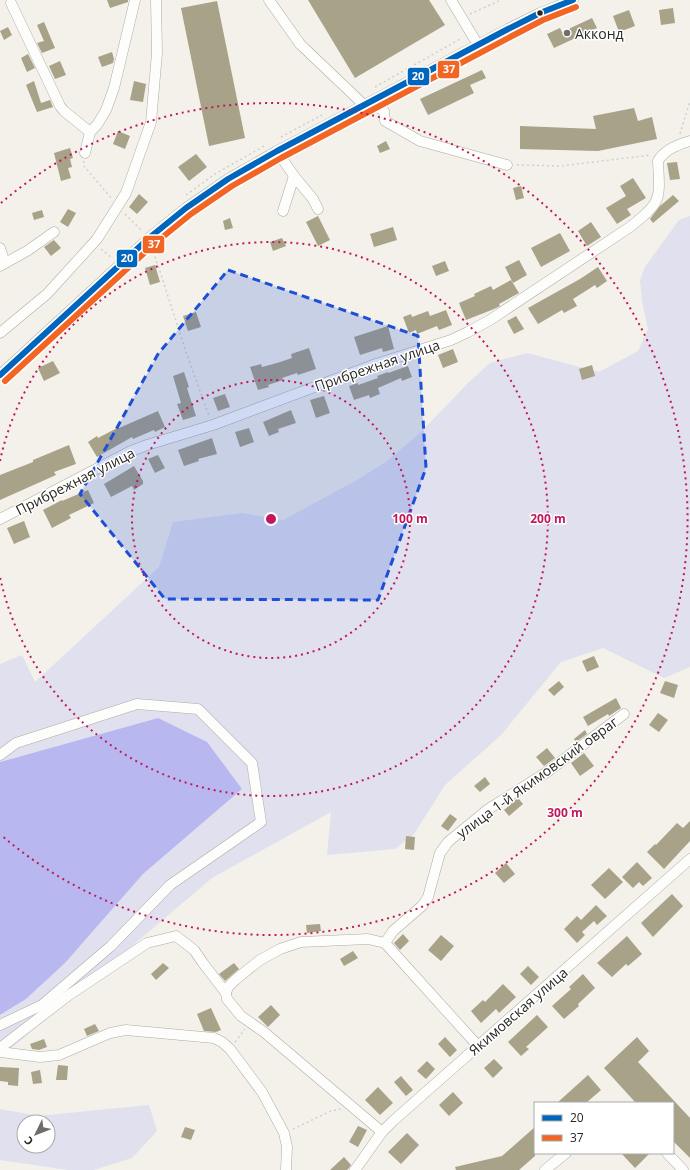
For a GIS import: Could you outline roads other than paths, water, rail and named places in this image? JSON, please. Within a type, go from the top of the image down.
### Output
[{"type":"street","points":[[85,153],[90,132],[97,125],[106,110],[114,88],[135,0]]},
{"type":"street","points":[[0,333],[47,294],[94,242],[126,193],[150,122],[157,53],[156,0]]},
{"type":"street","points":[[269,0],[300,44],[367,103],[384,111],[385,121],[420,141],[507,165]]},
{"type":"street","points":[[451,0],[478,44]]},
{"type":"street","points":[[0,375],[149,238],[186,208],[228,178],[478,44],[533,16],[573,0]]},
{"type":"street","points":[[11,3],[60,106],[90,132]]},
{"type":"street","name":"Прибрежная улица","points":[[0,519],[131,451],[213,425],[376,364],[451,340],[490,320],[630,227],[648,213],[657,203],[660,192],[658,161],[660,156],[678,144],[690,141]]},
{"type":"street","points":[[277,151],[294,176],[313,198],[318,209]]},
{"type":"street","points":[[283,211],[294,176]]},
{"type":"street","points":[[0,248],[3,264],[27,252],[54,232]]},
{"type":"street","points":[[0,755],[16,744],[137,704],[198,709],[252,763],[261,822],[170,885],[111,946],[42,1005],[0,1025]]},
{"type":"street","name":"улица 1-й Якимовский овраг","points":[[385,943],[393,931],[422,906],[428,897],[440,852],[448,842],[487,810],[547,772],[624,714]]},
{"type":"street","name":"Якимовская улица","points":[[355,1170],[382,1132],[393,1121],[690,859]]},
{"type":"street","points":[[0,1048],[69,995],[147,943],[176,936],[194,950],[226,993]]},
{"type":"street","points":[[382,1132],[264,1032],[250,1023],[232,1006],[227,999],[226,993],[228,987],[260,960],[280,949],[302,942],[368,939],[385,943],[478,1046]]},
{"type":"street","points":[[0,1052],[40,1057],[59,1055],[110,1033],[126,1030],[214,1038],[222,1042],[230,1049],[262,1092],[284,1133],[287,1147],[286,1170]]},
{"type":"street","points":[[545,1170],[565,1154]]},
{"type":"street","points":[[668,1154],[683,1170]]},
{"type":"water","points":[[158,718],[207,742],[242,789],[143,874],[65,963],[26,999],[0,1015],[0,762]]},
{"type":"place","name":"Акконд","points":[[567,33]]}]
